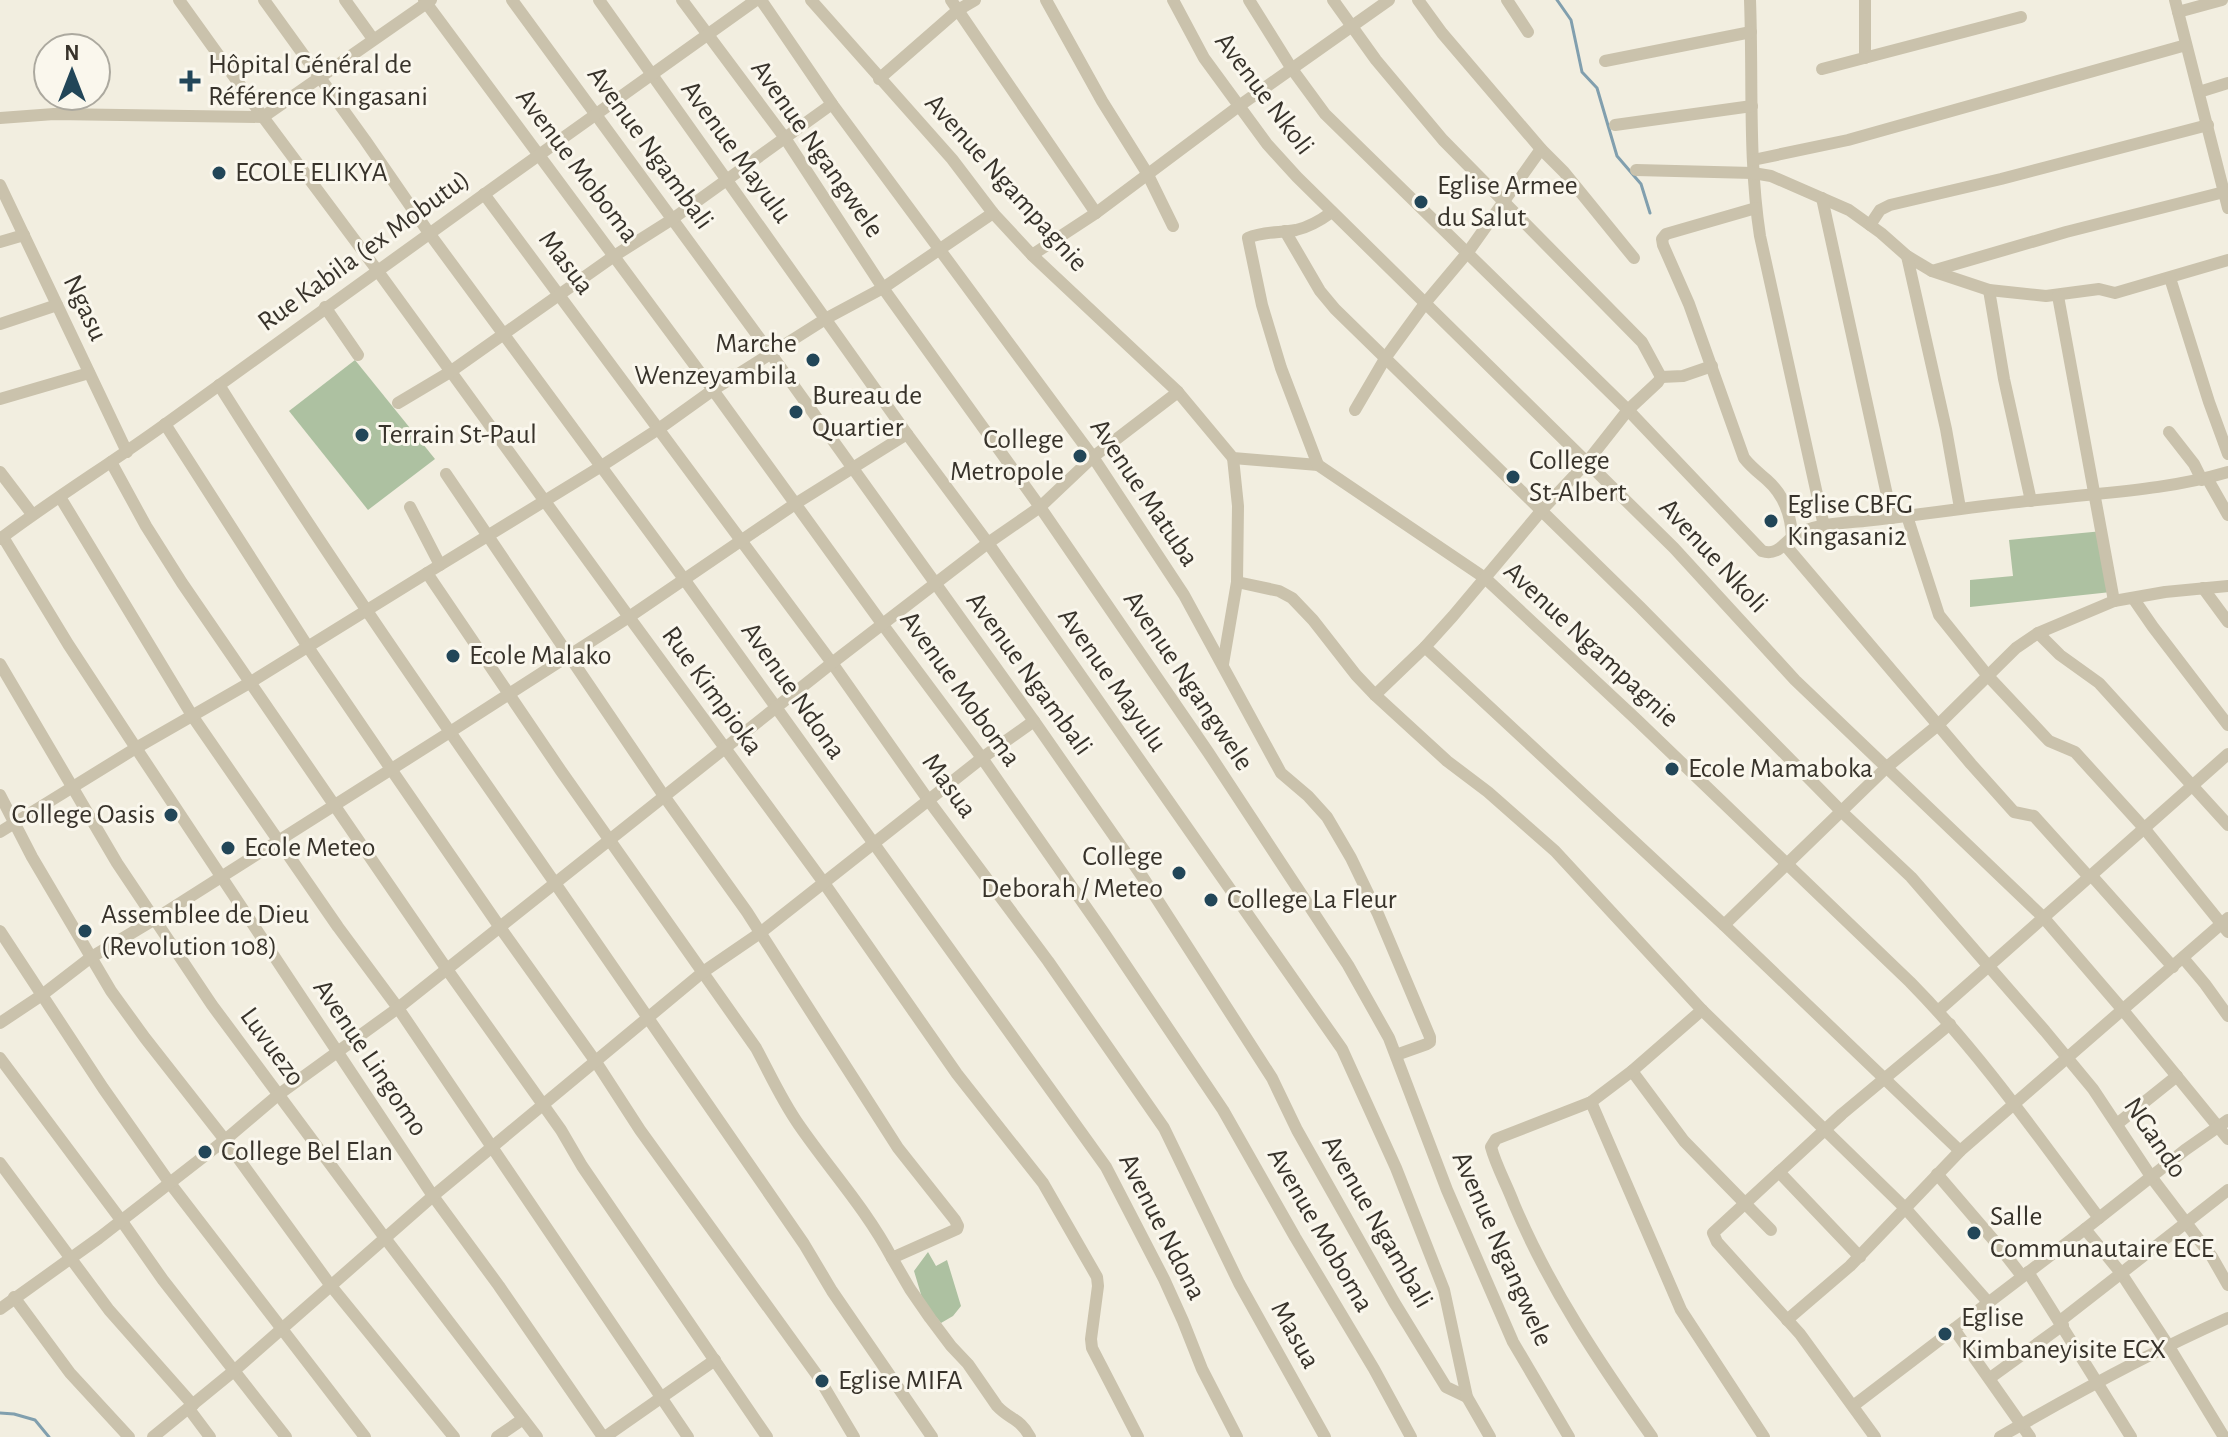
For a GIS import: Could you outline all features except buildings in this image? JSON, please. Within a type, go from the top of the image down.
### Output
[{"type":"street","name":"Rue Kimpioka","points":[[180,0],[824,883],[957,1074],[1043,1183],[1097,1277],[1092,1348],[1138,1437]]},
{"type":"street","name":"Avenue Ndona","points":[[264,0],[429,233],[684,579],[1106,1167],[1164,1279],[1202,1369],[1237,1437]]},
{"type":"street","points":[[345,0],[373,39]]},
{"type":"street","name":"Avenue Ngambali","points":[[512,0],[771,354],[1144,879],[1272,1078],[1297,1130],[1446,1387],[1467,1397]]},
{"type":"street","name":"Avenue Mayulu","points":[[599,0],[988,543],[1342,1049],[1396,1168],[1444,1290],[1467,1397],[1490,1437]]},
{"type":"street","name":"Avenue Ngangwele","points":[[682,0],[785,138],[883,288],[1040,507],[1348,965],[1389,1038],[1447,1190],[1513,1342],[1569,1437]]},
{"type":"street","name":"Rue Kabila (ex Mobutu)","points":[[2,538],[32,514],[127,452],[325,307],[758,0]]},
{"type":"street","name":"Avenue Matuba","points":[[758,0],[1093,457],[1184,595],[1284,778],[1308,796],[1327,817],[1378,914],[1430,1037],[1430,1042],[1396,1055]]},
{"type":"street","name":"Avenue Ngampagnie","points":[[811,0],[952,159],[993,213],[1032,255],[1178,392],[1233,458],[1318,465],[1485,578],[1788,864],[1950,1024],[2099,1218]]},
{"type":"street","points":[[879,79],[954,5],[975,0]]},
{"type":"street","points":[[1046,0],[1102,101],[1147,173],[1173,226]]},
{"type":"street","name":"Avenue Nkoli","points":[[1173,0],[1204,58],[1267,144],[1297,177],[1674,548],[1795,680],[2043,917],[2177,1076],[2223,1124],[2228,1139]]},
{"type":"street","points":[[1249,0],[1292,69],[1325,114],[1628,410],[1762,551],[1772,552],[1824,526],[1960,508],[2140,491],[2228,472]]},
{"type":"street","points":[[1333,0],[1403,94],[1443,140],[1642,342],[1661,377]]},
{"type":"street","points":[[1032,255],[1096,213],[1239,106],[1389,0]]},
{"type":"street","points":[[1418,0],[1442,33],[1564,172],[1634,258]]},
{"type":"street","points":[[1507,0],[1528,32]]},
{"type":"street","points":[[1750,0],[1756,208],[1824,526]]},
{"type":"street","points":[[1865,0],[1865,58]]},
{"type":"street","points":[[2222,0],[2177,6],[2228,208]]},
{"type":"street","points":[[0,118],[54,114],[263,117],[427,1]]},
{"type":"street","name":"Avenue Moboma","points":[[427,1],[982,758],[1104,933],[1223,1110],[1411,1437]]},
{"type":"street","points":[[954,5],[1096,213]]},
{"type":"street","points":[[1822,69],[2021,17]]},
{"type":"street","points":[[1605,61],[1751,32]]},
{"type":"street","points":[[1636,170],[1753,166],[2186,45]]},
{"type":"street","points":[[2199,92],[2228,83]]},
{"type":"street","points":[[398,403],[450,372],[614,256],[671,220],[832,104]]},
{"type":"street","points":[[1615,125],[1752,106]]},
{"type":"street","points":[[1870,225],[1880,210],[1890,205],[2208,125]]},
{"type":"street","points":[[1355,410],[1386,357],[1468,252],[1541,149]]},
{"type":"street","points":[[1753,166],[1849,210],[1907,256],[1932,271],[1989,290],[2029,296],[2058,296],[2099,289],[2115,293],[2228,260]]},
{"type":"street","name":"Ngasu","points":[[0,185],[127,452]]},
{"type":"street","points":[[1932,271],[2066,232],[2224,192]]},
{"type":"street","name":"Masua","points":[[484,194],[832,663],[929,801],[1048,961],[1164,1128],[1239,1283],[1325,1437]]},
{"type":"street","points":[[1822,198],[1892,518]]},
{"type":"street","points":[[1756,208],[1666,234],[1662,239],[1689,304],[1744,458],[1780,494],[1785,504],[1789,542],[1938,725],[2014,812],[2034,816],[2173,967]]},
{"type":"street","points":[[1318,465],[1281,368],[1262,305],[1248,238],[1312,225],[1332,212]]},
{"type":"street","points":[[0,832],[544,502],[827,318],[883,288],[993,213]]},
{"type":"street","name":"NGando","points":[[1285,231],[1320,291],[1335,309],[1911,877],[2093,1089],[2152,1178],[2212,1257],[2228,1285]]},
{"type":"street","points":[[0,242],[24,235]]},
{"type":"street","points":[[1907,256],[1946,429],[1960,508]]},
{"type":"street","points":[[2170,278],[2228,454]]},
{"type":"street","points":[[1989,290],[2004,379],[2031,501]]},
{"type":"street","points":[[2058,296],[2114,601]]},
{"type":"street","points":[[0,324],[57,305]]},
{"type":"street","points":[[325,307],[358,355]]},
{"type":"street","points":[[1661,377],[1683,376],[1712,366]]},
{"type":"street","points":[[0,399],[89,373]]},
{"type":"street","points":[[1375,695],[1425,647],[1587,462],[1628,410],[1661,377]]},
{"type":"street","points":[[219,385],[292,501],[804,1244],[832,1291],[932,1437]]},
{"type":"street","points":[[7,1303],[121,1220],[278,1095],[398,1008],[832,663],[988,543],[1040,507],[1093,457],[1178,392]]},
{"type":"street","points":[[165,424],[308,647],[640,1130],[817,1375],[854,1437]]},
{"type":"street","points":[[2169,432],[2228,515]]},
{"type":"street","points":[[0,1023],[90,958],[450,732],[629,617],[795,504],[907,434]]},
{"type":"street","points":[[1223,664],[1237,582],[1238,506],[1233,458]]},
{"type":"street","points":[[111,462],[161,549],[334,806],[561,1130],[582,1166],[767,1437]]},
{"type":"street","points":[[0,472],[32,514]]},
{"type":"street","points":[[446,474],[664,796],[732,889],[898,1148],[957,1223],[957,1229],[892,1258]]},
{"type":"street","points":[[60,497],[193,717],[398,1008],[688,1437]]},
{"type":"street","points":[[410,507],[440,565]]},
{"type":"street","points":[[1787,1320],[1860,1257],[1960,1151],[2122,1009],[2226,925],[2075,752],[2049,741],[1988,676],[1936,610],[1907,516]]},
{"type":"street","name":"Avenue Lingomo","points":[[2,538],[136,748],[433,1196],[604,1437]]},
{"type":"street","points":[[427,573],[561,771],[756,1048],[799,1125],[867,1216],[923,1309],[1002,1412],[1024,1426],[1030,1437]]},
{"type":"street","points":[[1237,582],[1279,591],[1292,598],[1375,695],[1447,761],[1488,792],[1555,851],[1702,1010],[1905,1208],[1988,1302]]},
{"type":"street","points":[[1724,925],[1887,767],[1938,725],[2016,648],[2038,633],[2114,601],[2228,586]]},
{"type":"street","points":[[2203,588],[2228,622]]},
{"type":"street","points":[[2133,598],[2228,725]]},
{"type":"street","points":[[2038,633],[2060,655],[2099,683],[2228,825]]},
{"type":"street","points":[[1425,647],[1724,925],[1960,1151]]},
{"type":"street","name":"Luvuezo","points":[[0,664],[117,863],[212,1005],[537,1437]]},
{"type":"street","points":[[153,1437],[235,1370],[433,1196],[703,972],[760,933],[982,758],[1034,721]]},
{"type":"street","points":[[1938,1011],[2228,754]]},
{"type":"street","points":[[0,795],[90,958],[145,1038],[225,1140],[331,1286],[454,1437]]},
{"type":"street","points":[[0,931],[169,1182],[365,1437]]},
{"type":"street","points":[[2184,959],[2228,1016]]},
{"type":"street","points":[[1652,1437],[1563,1304],[1526,1230],[1491,1147],[1496,1139],[1591,1102],[1702,1010]]},
{"type":"street","points":[[1875,1437],[1787,1320],[1714,1238],[1713,1233],[1884,1078],[1950,1024]]},
{"type":"street","points":[[0,1058],[163,1280],[286,1437]]},
{"type":"street","points":[[1632,1071],[1684,1141],[1771,1230]]},
{"type":"street","points":[[2117,1124],[2177,1076]]},
{"type":"street","points":[[1591,1102],[1681,1310],[1764,1437]]},
{"type":"street","points":[[1853,1406],[2223,1124]]},
{"type":"street","points":[[0,1163],[109,1310],[191,1407],[210,1437]]},
{"type":"street","points":[[1779,1172],[1860,1257]]},
{"type":"street","points":[[1937,1174],[2025,1274],[2061,1323],[2131,1437]]},
{"type":"street","points":[[1990,1378],[2228,1190]]},
{"type":"street","points":[[2085,1229],[2121,1273],[2224,1437]]},
{"type":"street","points":[[0,1290],[7,1303],[129,1437]]},
{"type":"street","points":[[2000,1437],[2097,1381],[2228,1318]]},
{"type":"street","points":[[1954,1329],[2030,1437]]},
{"type":"street","points":[[604,1437],[715,1360]]},
{"type":"street","points":[[497,1437],[523,1419]]},
{"type":"green space","name":"Terrain St-Paul","points":[[355,360],[435,459],[368,510],[289,411]]},
{"type":"green space","points":[[2103,531],[2111,592],[1970,607],[1970,580],[2013,576],[2009,540]]},
{"type":"green space","points":[[928,1252],[936,1266],[947,1260],[961,1306],[953,1316],[941,1323],[923,1301],[914,1271]]},
{"type":"waterway","points":[[1557,0],[1571,20],[1582,72],[1597,88],[1617,156],[1641,184],[1650,213]]},
{"type":"waterway","points":[[0,1413],[35,1420],[49,1437]]},
{"type":"place","name":"Hôpital Général de Référence Kingasani","points":[[190,81]]},
{"type":"place","name":"ECOLE ELIKYA","points":[[219,173]]},
{"type":"place","name":"Eglise Armee du Salut","points":[[1421,202]]},
{"type":"place","name":"Marche Wenzeyambila","points":[[813,360]]},
{"type":"place","name":"Bureau de Quartier","points":[[796,412]]},
{"type":"place","name":"Terrain St-Paul","points":[[362,435]]},
{"type":"place","name":"College Metropole","points":[[1080,456]]},
{"type":"place","name":"College St-Albert","points":[[1513,477]]},
{"type":"place","name":"Eglise CBFG Kingasani2","points":[[1771,521]]},
{"type":"place","name":"Ecole Malako","points":[[453,656]]},
{"type":"place","name":"Ecole Mamaboka","points":[[1672,769]]},
{"type":"place","name":"College Oasis","points":[[171,815]]},
{"type":"place","name":"Ecole Meteo","points":[[228,848]]},
{"type":"place","name":"College Deborah / Meteo","points":[[1179,873]]},
{"type":"place","name":"College La Fleur","points":[[1211,900]]},
{"type":"place","name":"Assemblee de Dieu (Revolution 108)","points":[[85,931]]},
{"type":"place","name":"College Bel Elan","points":[[205,1152]]},
{"type":"place","name":"Salle Communautaire ECE","points":[[1974,1233]]},
{"type":"place","name":"Eglise Kimbaneyisite ECX","points":[[1945,1334]]},
{"type":"place","name":"Eglise MIFA","points":[[822,1381]]}]
